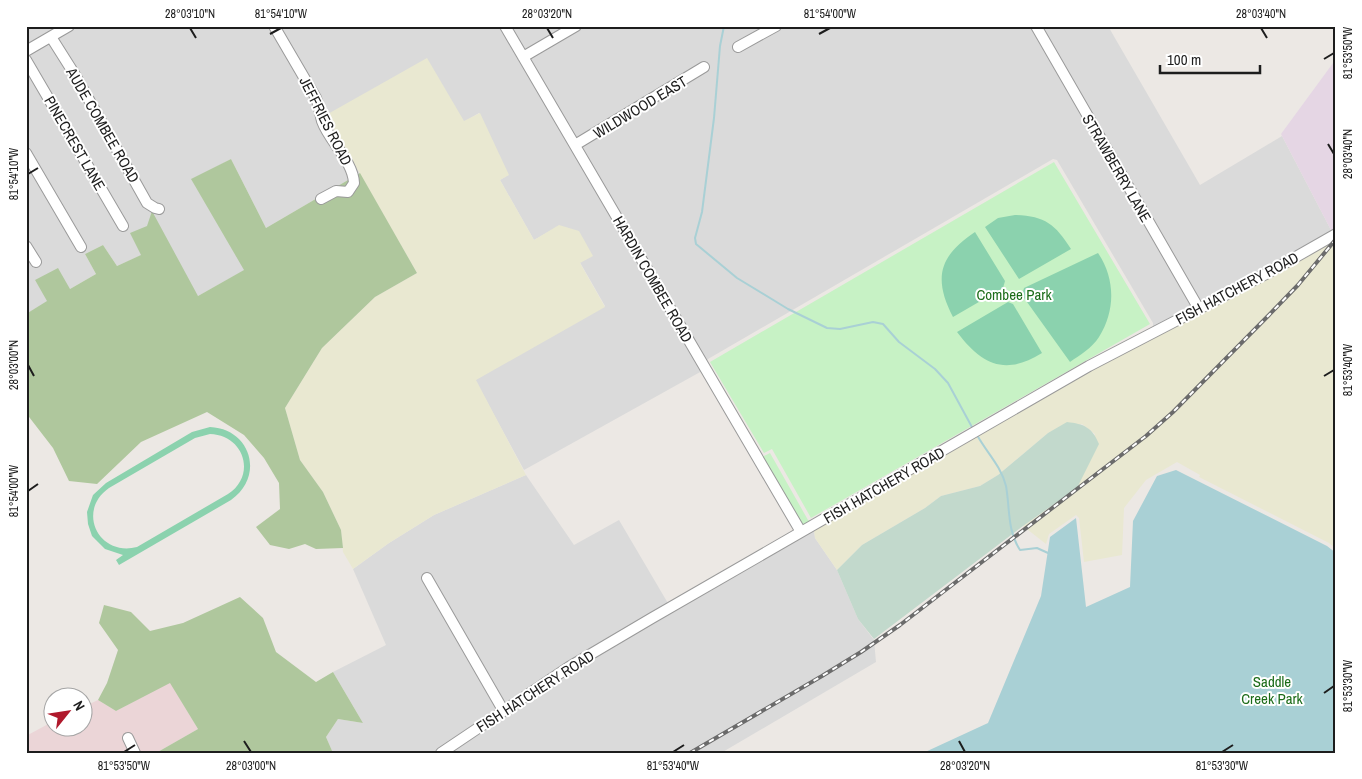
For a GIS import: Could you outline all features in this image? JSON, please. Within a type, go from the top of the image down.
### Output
[{"type":"street","points":[[26,51],[69,26]]},
{"type":"street","name":"JEFFRIES ROAD","points":[[274,26],[316,98],[320,107],[322,122],[339,148],[354,178],[354,183],[348,192],[336,192],[321,199]]},
{"type":"street","name":"HARDIN COMBEE ROAD","points":[[506,26],[801,532]]},
{"type":"street","points":[[523,56],[576,26]]},
{"type":"street","points":[[738,48],[776,26]]},
{"type":"street","name":"STRAWBERRY LANE","points":[[1036,26],[1198,309]]},
{"type":"street","name":"AUDE COMBEE ROAD","points":[[51,38],[75,75],[147,203],[159,209]]},
{"type":"street","name":"PINECREST LANE","points":[[26,60],[123,226]]},
{"type":"street","name":"WILDWOOD EAST","points":[[575,145],[704,67]]},
{"type":"street","points":[[26,154],[81,247]]},
{"type":"street","name":"FISH HATCHERY ROAD","points":[[442,753],[569,667],[801,532],[1089,366],[1266,274],[1336,234]]},
{"type":"street","points":[[26,246],[36,262]]},
{"type":"street","points":[[427,578],[503,710]]},
{"type":"street","points":[[128,738],[135,753]]},
{"type":"shaded area","points":[[26,26],[60,26],[26,47]]},
{"type":"shaded area","points":[[76,26],[501,26],[702,371],[524,470],[475,380],[605,306],[559,226],[534,240],[500,180],[508,175],[479,113],[464,122],[326,115],[360,173],[266,228],[231,159],[192,180],[245,270],[198,296],[142,255],[117,266],[103,245],[85,254],[96,274],[70,289],[35,280],[48,301],[26,314],[26,254],[34,267],[41,263],[26,239],[26,161],[79,252],[86,248],[26,146],[26,67],[121,231],[128,227],[28,55],[49,42],[72,77],[133,185],[161,213],[163,206],[156,205],[150,200],[56,38]]},
{"type":"shaded area","points":[[510,26],[569,26],[525,52]]},
{"type":"shaded area","points":[[583,26],[769,26],[734,47],[737,52],[782,26],[1108,26],[1200,185],[1282,136],[1332,232],[1300,251],[1144,333],[1153,326],[1153,323],[1057,160],[1053,159],[708,359],[706,363],[580,146],[709,67],[704,62],[689,73],[577,140],[528,58]]},
{"type":"shaded area","points":[[1336,59],[1336,230],[1332,232],[1281,134]]},
{"type":"shaded area","points":[[526,475],[574,545],[619,520],[669,605],[501,708],[435,753],[333,753],[326,737],[338,719],[363,723],[333,672],[386,645],[353,569],[389,543],[434,515]]},
{"type":"shaded area","points":[[814,530],[815,538],[837,570],[858,619],[874,640],[876,662],[721,753],[448,753],[571,670]]},
{"type":"shaded area","points":[[170,682],[198,729],[156,753],[26,753],[26,736],[42,727],[42,736],[92,736],[92,703],[98,700],[116,711]]},
{"type":"green space","points":[[427,58],[464,121],[480,113],[509,175],[500,180],[534,240],[559,225],[579,231],[593,256],[580,263],[605,307],[476,380],[526,475],[434,515],[389,543],[353,569],[343,552],[341,530],[323,492],[300,460],[285,408],[322,348],[375,297],[417,273],[326,115]]},
{"type":"green space","points":[[231,159],[266,228],[360,173],[417,273],[375,297],[322,348],[285,408],[300,460],[323,492],[341,530],[343,548],[316,549],[305,544],[289,549],[270,545],[256,527],[280,509],[279,483],[264,458],[244,435],[207,412],[141,442],[97,484],[69,481],[53,448],[26,413],[26,314],[47,301],[35,280],[58,268],[70,289],[96,274],[85,254],[103,245],[117,266],[141,255],[130,233],[147,226],[152,211],[198,296],[244,270],[191,179]]},
{"type":"green space","name":"Combee Park","points":[[1054,162],[1150,324],[811,518],[772,449],[764,453],[710,362]]},
{"type":"green space","points":[[1015,215],[1034,217],[1048,223],[1060,233],[1071,249],[1019,279],[985,227],[998,218]]},
{"type":"green space","points":[[975,232],[1005,281],[1003,288],[953,317],[943,291],[943,269],[947,259],[954,250]]},
{"type":"green space","points":[[1336,238],[1336,549],[1329,543],[1199,477],[1200,475],[1177,462],[1146,480],[1124,508],[1122,555],[1084,562],[1079,518],[1076,515],[1049,534],[1046,544],[1023,526],[1077,488],[1095,434],[1082,424],[1048,433],[998,475],[980,486],[941,496],[925,508],[862,545],[837,570],[815,538],[814,530],[1091,369]]},
{"type":"green space","points":[[1098,253],[1108,273],[1111,305],[1105,327],[1099,337],[1093,345],[1070,362],[1022,295],[1024,288]]},
{"type":"green space","points":[[1008,302],[1013,304],[1042,353],[1017,364],[995,364],[976,352],[957,332]]},
{"type":"green space","points":[[1067,422],[1087,427],[1099,444],[1077,488],[1023,526],[874,639],[858,619],[837,570],[862,545],[925,508],[941,496],[980,486],[998,475],[1048,433]]},
{"type":"green space","points":[[210,427],[224,430],[235,436],[244,445],[249,455],[250,467],[248,479],[242,490],[231,500],[119,565],[116,560],[123,555],[105,549],[92,536],[87,512],[93,495],[106,483],[192,432]],"holes":[[[210,434],[222,436],[231,441],[243,457],[242,477],[237,486],[228,494],[137,547],[124,548],[112,545],[103,539],[96,530],[93,519],[94,508],[99,498],[109,488],[195,438]]]},
{"type":"green space","points":[[770,453],[808,520],[811,521],[803,528],[761,455],[764,456]]},
{"type":"green space","points":[[240,597],[263,618],[276,652],[316,682],[333,672],[363,723],[338,719],[326,737],[333,753],[156,753],[198,729],[170,683],[116,711],[98,700],[107,683],[118,650],[99,623],[104,605],[131,612],[150,631],[183,623]]},
{"type":"water","points":[[1176,470],[1327,546],[1336,553],[1336,753],[923,753],[988,723],[1041,596],[1050,537],[1076,518],[1086,607],[1130,587],[1133,521],[1157,476]]},
{"type":"waterway","points":[[724,26],[720,46],[714,118],[702,212],[695,238],[696,244],[737,278],[788,309],[827,328],[840,329],[873,322],[883,324],[899,342],[935,369],[948,383],[973,429]]},
{"type":"waterway","points":[[977,435],[1004,479],[1011,527],[1020,550],[1037,548],[1048,553]]},
{"type":"railway","points":[[690,753],[822,676],[900,625],[1146,436],[1173,412],[1298,285],[1336,239]]},
{"type":"park label","name":"Saddle Creek Park","points":[[1272,690]]}]
